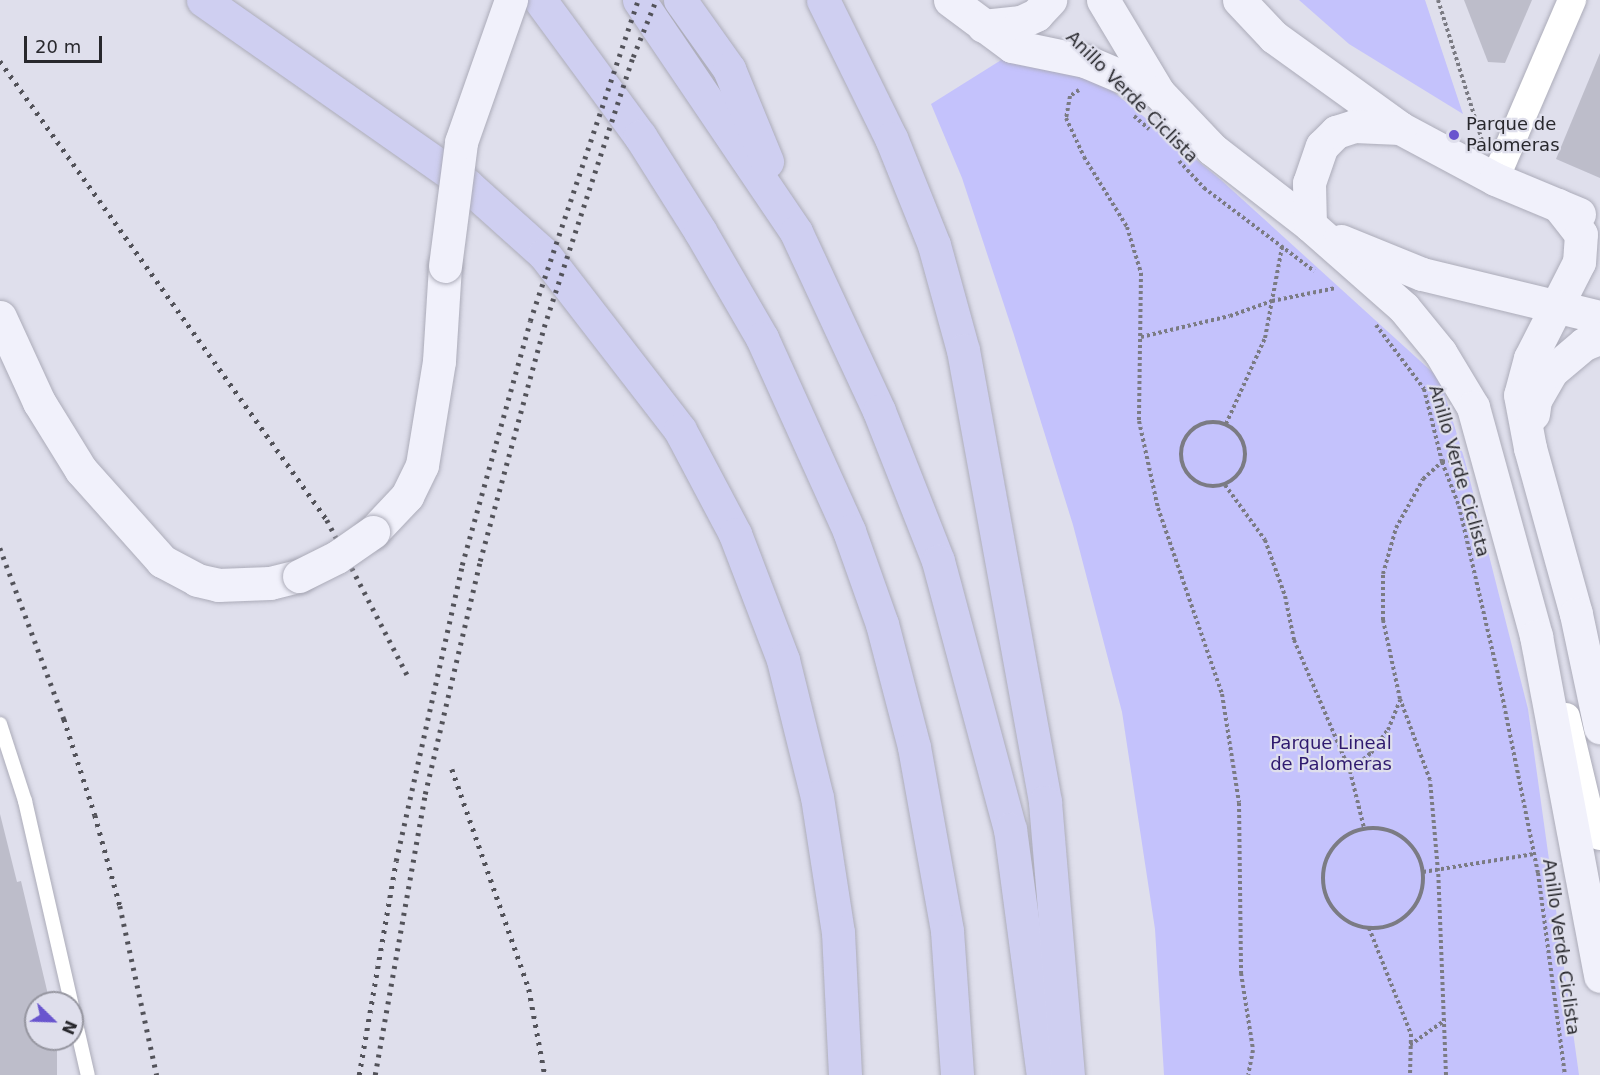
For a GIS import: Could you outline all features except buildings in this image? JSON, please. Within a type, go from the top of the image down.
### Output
[{"type":"highway","points":[[203,0],[467,185],[544,254],[680,430],[735,534],[783,660],[817,797],[838,932],[845,1075]]},
{"type":"highway","points":[[540,0],[640,136],[700,231],[762,338],[805,427],[849,531],[882,624],[914,747],[946,931],[957,1075]]},
{"type":"highway","points":[[639,0],[796,232]]},
{"type":"highway","points":[[680,0],[729,69],[796,232],[879,411],[938,561],[1010,829],[1044,1075]]},
{"type":"highway","points":[[823,0],[904,170],[934,245],[963,350],[1045,802],[1068,1075]]},
{"type":"street","points":[[0,317],[39,402],[81,470],[162,561],[197,580],[218,585],[261,584],[299,576],[338,557],[373,532],[407,496],[422,465],[439,361],[445,266],[461,142],[511,0]]},
{"type":"street","points":[[950,0],[1012,46],[1085,61],[1158,92]]},
{"type":"street","points":[[983,26],[1021,22],[1036,15],[1050,0]]},
{"type":"street","points":[[1103,0],[1158,92],[1212,149],[1310,225],[1404,308],[1440,352],[1473,407],[1536,636],[1600,976]]},
{"type":"street","points":[[1239,0],[1274,37],[1400,128],[1495,179],[1600,223]]},
{"type":"street","points":[[1495,179],[1572,0]]},
{"type":"street","points":[[1310,225],[1309,183],[1322,146],[1336,132],[1354,126],[1400,128]]},
{"type":"street","points":[[1558,205],[1581,234],[1579,262],[1555,304],[1530,358],[1520,395],[1530,448],[1576,615],[1600,727]]},
{"type":"street","points":[[1310,225],[1361,251],[1422,274],[1555,304],[1600,317]]},
{"type":"street","points":[[1530,448],[1535,400],[1552,370],[1584,344],[1600,338]]},
{"type":"street","points":[[1536,636],[1564,709],[1594,834],[1600,836]]},
{"type":"lane","points":[[0,724],[25,801],[88,1075]]},
{"type":"path","points":[[1438,0],[1495,179]]},
{"type":"path","points":[[1086,85],[1070,96],[1066,118],[1084,157],[1127,227],[1141,273],[1139,421],[1158,508],[1222,694],[1239,803],[1241,973],[1253,1050],[1248,1075]]},
{"type":"path","name":"Anillo Verde Ciclista","points":[[1127,109],[1150,130]]},
{"type":"path","name":"Anillo Verde Ciclista","points":[[1174,155],[1204,188],[1318,274]]},
{"type":"path","points":[[1226,424],[1265,338],[1282,247]]},
{"type":"path","points":[[1327,281],[1345,294]]},
{"type":"path","points":[[1141,337],[1230,316],[1272,301],[1336,288]]},
{"type":"path","name":"Anillo Verde Ciclista","points":[[1369,316],[1424,389],[1442,462],[1459,506],[1492,648],[1534,855],[1565,1075]]},
{"type":"path","points":[[1215,421],[1226,424],[1241,438],[1245,449],[1241,470],[1225,484],[1204,486],[1194,482],[1181,465],[1180,454],[1187,434],[1195,427],[1215,421]]},
{"type":"path","points":[[1442,462],[1423,479],[1396,528],[1383,574],[1383,620],[1400,699],[1430,780],[1438,871],[1446,1019],[1446,1075]]},
{"type":"path","points":[[1225,484],[1265,540],[1285,596],[1294,640],[1350,771],[1364,828]]},
{"type":"path","points":[[1350,771],[1371,753],[1388,730],[1400,699]]},
{"type":"path","points":[[1364,828],[1377,828],[1403,837],[1413,847],[1423,872],[1423,887],[1409,913],[1384,927],[1369,928],[1340,916],[1324,889],[1327,857],[1342,839],[1364,828]]},
{"type":"path","points":[[1423,872],[1534,855]]},
{"type":"path","points":[[1369,928],[1411,1034],[1410,1075]]},
{"type":"path","points":[[1410,1046],[1446,1019]]},
{"type":"green space","points":[[1299,0],[1425,0],[1463,114],[1349,44]]},
{"type":"green space","name":"Parque Lineal de Palomeras","points":[[1006,57],[1104,84],[1221,180],[1440,379],[1465,461],[1528,709],[1579,1075],[1164,1075],[1155,929],[1122,712],[1073,525],[1014,335],[962,178],[931,104]]},
{"type":"railway","points":[[359,1075],[396,861],[462,565],[530,321],[638,0]]},
{"type":"railway","points":[[375,1075],[425,794],[480,561],[544,327],[633,57],[656,0]]},
{"type":"railway","points":[[0,61],[327,520],[409,678]]},
{"type":"railway","points":[[0,548],[64,719],[95,815],[120,906],[157,1075]]},
{"type":"railway","points":[[452,769],[529,989],[545,1075]]},
{"type":"place","name":"Parque de Palomeras","points":[[1454,135]]}]
